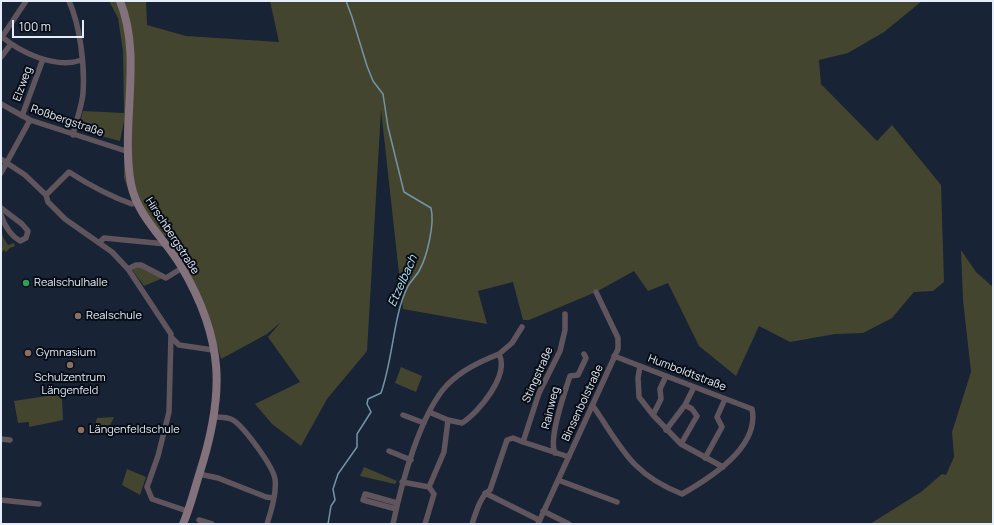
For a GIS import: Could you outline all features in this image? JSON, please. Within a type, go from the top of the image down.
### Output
[{"type":"street","points":[[26,1],[2,37],[25,53],[43,59],[59,62],[82,60]]},
{"type":"street","points":[[69,1],[75,16],[82,60],[83,93],[73,135]]},
{"type":"street","name":"Hirschbergstraße","points":[[120,1],[129,33],[130,177],[137,202],[182,268],[202,308],[214,350],[218,388],[215,417],[183,524]]},
{"type":"street","points":[[1,57],[11,44]]},
{"type":"street","name":"Elzweg","points":[[22,116],[43,59]]},
{"type":"street","name":"Roßbergstraße","points":[[1,104],[30,120],[129,152]]},
{"type":"street","points":[[1,172],[30,120]]},
{"type":"street","points":[[1,159],[25,175],[46,195],[48,202],[64,219],[100,242],[128,269],[166,325],[171,337],[179,345],[214,350]]},
{"type":"street","points":[[46,195],[69,172],[94,188],[112,197],[132,204],[137,202]]},
{"type":"street","points":[[1,208],[22,224],[28,231],[26,238],[20,241],[13,236],[7,229],[1,215]]},
{"type":"street","points":[[100,242],[104,238],[166,244]]},
{"type":"street","points":[[128,269],[136,265],[141,265],[166,278],[182,268]]},
{"type":"street","name":"Binsenbolstraße","points":[[485,492],[538,522],[569,458],[618,349],[618,338],[596,292]]},
{"type":"street","name":"Stingstraße","points":[[523,442],[539,393],[560,351],[565,330],[565,314]]},
{"type":"street","points":[[393,524],[402,482],[424,423],[429,412],[446,386],[473,364],[499,354],[512,343],[522,327]]},
{"type":"street","points":[[171,337],[169,412],[160,449],[147,487],[152,499],[188,511]]},
{"type":"street","points":[[429,412],[448,420],[462,423],[472,416],[487,399],[495,386],[501,364],[499,354]]},
{"type":"street","name":"Rainweg","points":[[555,452],[553,441],[563,394],[570,376],[578,375],[586,358],[584,354]]},
{"type":"street","name":"Humboldtstraße","points":[[614,356],[752,409],[754,419],[745,443],[732,460],[723,467]]},
{"type":"street","points":[[640,366],[638,378],[639,397],[653,415],[666,430],[682,444],[723,467]]},
{"type":"street","points":[[653,415],[661,399],[660,389],[666,376]]},
{"type":"street","points":[[666,430],[685,405],[694,387]]},
{"type":"street","points":[[705,458],[722,427],[717,417],[724,399]]},
{"type":"street","points":[[682,444],[697,416],[692,409],[685,405]]},
{"type":"street","points":[[593,406],[616,443],[628,457],[645,474],[671,490],[682,494],[723,467]]},
{"type":"street","points":[[403,414],[424,423]]},
{"type":"street","points":[[215,417],[234,420],[263,454],[276,480],[273,508],[267,524]]},
{"type":"street","points":[[429,487],[444,452],[448,420]]},
{"type":"street","points":[[1,438],[10,440]]},
{"type":"street","points":[[472,524],[485,492],[490,490],[507,440],[513,438],[569,458]]},
{"type":"street","points":[[388,451],[411,460]]},
{"type":"street","points":[[199,474],[218,478],[266,497],[273,498]]},
{"type":"street","points":[[558,480],[617,502]]},
{"type":"street","points":[[402,482],[429,487],[434,494],[425,524]]},
{"type":"street","points":[[396,509],[363,500],[365,494],[397,503]]},
{"type":"street","points":[[1,500],[39,504]]},
{"type":"street","points":[[543,511],[569,524]]},
{"type":"street","points":[[199,520],[212,524]]},
{"type":"green space","points":[[109,1],[146,1],[147,25],[186,36],[279,42],[270,1],[922,1],[884,32],[848,53],[819,60],[821,84],[877,141],[892,125],[941,185],[944,282],[933,291],[914,292],[892,318],[863,333],[835,334],[790,342],[759,326],[736,376],[699,346],[668,283],[648,291],[634,271],[596,292],[529,320],[523,320],[513,282],[478,291],[487,324],[403,309],[381,110],[367,351],[327,399],[301,446],[272,424],[255,404],[300,382],[268,337],[281,322],[267,334],[221,359],[209,317],[182,260],[166,236],[155,233],[132,200],[124,178],[124,121],[120,141],[78,130],[83,111],[124,113],[123,51],[118,18]]},
{"type":"green space","points":[[1,227],[3,237],[8,245],[14,243],[15,246],[6,252],[4,250],[1,253]]},
{"type":"green space","points":[[961,250],[976,272],[993,287],[993,524],[870,524],[921,492],[942,474],[946,475],[954,457],[952,432],[971,372],[963,300]]},
{"type":"green space","points":[[140,266],[163,278],[144,286],[133,271],[134,268]]},
{"type":"green space","points":[[401,367],[422,376],[416,392],[395,383]]},
{"type":"green space","points":[[99,388],[99,391],[62,397],[63,420],[29,427],[29,422],[18,423],[14,401]]},
{"type":"green space","points":[[114,417],[110,425],[95,425],[97,418]]},
{"type":"green space","points":[[364,467],[397,481],[395,484],[360,476]]},
{"type":"green space","points":[[127,469],[146,477],[140,495],[122,485]]},
{"type":"waterway","name":"Etzelbach","points":[[328,524],[331,506],[335,500],[333,489],[338,474],[357,447],[357,434],[371,412],[367,404],[368,399],[381,393],[387,374],[400,308],[408,286],[419,271],[425,258],[430,240],[432,223],[431,208],[404,192],[388,127],[383,94],[373,81],[367,66],[346,1]]},
{"type":"place","name":"Realschulhalle","points":[[26,283]]},
{"type":"place","name":"Realschule","points":[[78,316]]},
{"type":"place","name":"Gymnasium","points":[[28,353]]},
{"type":"place","name":"Schulzentrum Längenfeld","points":[[70,365]]},
{"type":"place","name":"Längenfeldschule","points":[[81,430]]}]
